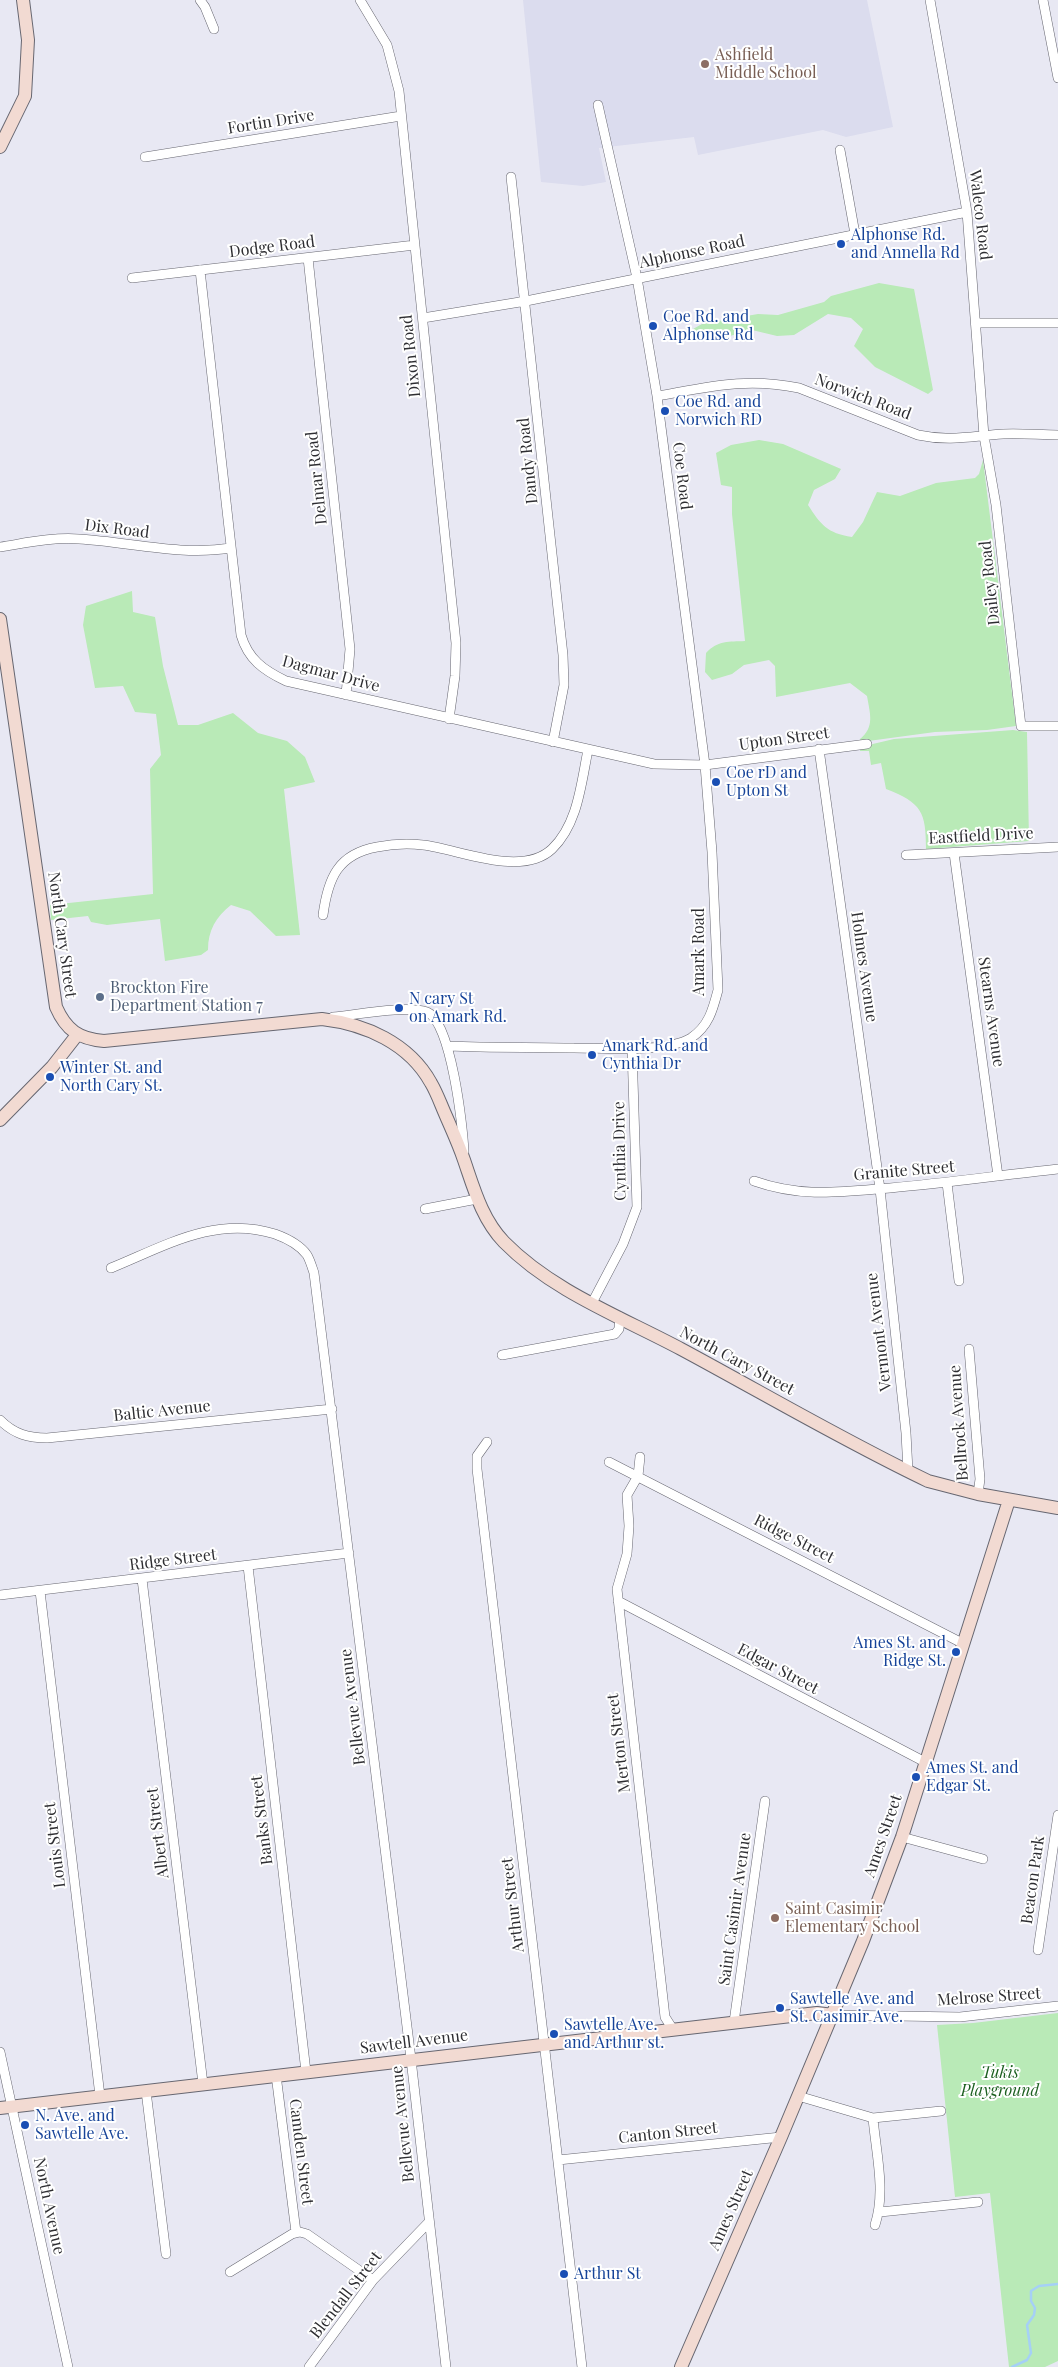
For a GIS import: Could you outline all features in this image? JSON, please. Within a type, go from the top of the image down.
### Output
[{"type":"street","points":[[0,147],[25,96],[28,40],[22,0]]},
{"type":"street","points":[[200,0],[206,7],[214,29]]},
{"type":"street","name":"Dixon Road","points":[[360,0],[387,45],[399,91],[456,643],[455,676],[449,718]]},
{"type":"street","name":"Waleco Road","points":[[930,0],[966,212],[984,436]]},
{"type":"street","points":[[1044,0],[1058,78]]},
{"type":"street","name":"Coe Road","points":[[598,105],[636,278],[657,396],[705,765]]},
{"type":"street","name":"Fortin Drive","points":[[145,157],[401,116]]},
{"type":"street","points":[[840,150],[856,234]]},
{"type":"street","name":"Dandy Road","points":[[511,177],[564,655],[564,685],[553,742]]},
{"type":"street","name":"Alphonse Road","points":[[423,318],[526,300],[966,212]]},
{"type":"street","name":"Dodge Road","points":[[132,278],[415,245]]},
{"type":"street","name":"Delmar Road","points":[[308,258],[350,649],[346,695]]},
{"type":"street","name":"Dagmar Drive","points":[[200,270],[241,634],[251,658],[260,667],[286,681],[588,750],[654,764],[705,765]]},
{"type":"street","points":[[976,323],[1058,324]]},
{"type":"street","name":"Norwich Road","points":[[657,396],[734,382],[780,384],[800,388],[918,435],[953,440],[1005,434],[1058,435]]},
{"type":"street","name":"Dailey Road","points":[[984,436],[996,505],[1021,726],[1058,726]]},
{"type":"street","name":"Dix Road","points":[[0,548],[58,539],[77,539],[183,551],[231,548]]},
{"type":"street","name":"North Cary Street","points":[[0,619],[56,1007],[61,1019],[77,1036],[89,1040],[104,1041],[415,1009],[430,1013],[439,1022],[448,1046],[464,1136],[464,1157]]},
{"type":"street","name":"Upton Street","points":[[705,765],[867,744]]},
{"type":"street","name":"Holmes Avenue","points":[[819,749],[880,1189]]},
{"type":"street","points":[[323,914],[330,878],[341,864],[355,854],[369,848],[409,844],[498,861],[526,860],[542,856],[561,838],[570,824],[576,806],[588,750]]},
{"type":"street","name":"Amark Road","points":[[448,1046],[632,1048],[667,1046],[690,1038],[704,1026],[713,1012],[718,990],[712,852],[705,765]]},
{"type":"street","name":"Eastfield Drive","points":[[906,855],[1058,847]]},
{"type":"street","name":"Stearns Avenue","points":[[954,853],[998,1176]]},
{"type":"street","name":"North Cary Street","points":[[322,1018],[351,1023],[368,1030],[390,1041],[414,1058],[431,1083],[464,1157],[477,1199],[488,1221],[504,1241],[534,1269],[592,1303],[928,1481],[978,1494],[1058,1508]]},
{"type":"street","points":[[0,1120],[52,1067],[77,1036]]},
{"type":"street","name":"Cynthia Drive","points":[[592,1303],[623,1244],[637,1207],[632,1048]]},
{"type":"street","name":"Granite Street","points":[[754,1181],[772,1187],[812,1193],[947,1183],[1058,1169]]},
{"type":"street","points":[[947,1183],[959,1281]]},
{"type":"street","name":"Vermont Avenue","points":[[880,1189],[906,1433],[908,1471]]},
{"type":"street","points":[[425,1208],[477,1199]]},
{"type":"street","name":"Bellevue Avenue","points":[[111,1268],[200,1232],[226,1227],[266,1231],[281,1236],[296,1244],[306,1254],[314,1273],[411,2059],[446,2367]]},
{"type":"street","points":[[502,1355],[615,1334],[619,1329],[620,1317]]},
{"type":"street","name":"Bellrock Avenue","points":[[969,1349],[980,1479],[978,1494]]},
{"type":"street","name":"Baltic Avenue","points":[[0,1420],[16,1433],[31,1438],[47,1438],[332,1409]]},
{"type":"street","name":"Arthur Street","points":[[486,1442],[476,1461],[582,2367]]},
{"type":"street","name":"Merton Street","points":[[640,1457],[638,1476],[627,1495],[629,1526],[627,1554],[621,1579],[616,1588],[665,2017],[672,2028]]},
{"type":"street","name":"Ridge Street","points":[[609,1462],[964,1644]]},
{"type":"street","name":"Ames Street","points":[[680,2367],[833,2015],[902,1837],[1009,1500]]},
{"type":"street","name":"Ridge Street","points":[[0,1595],[349,1553]]},
{"type":"street","name":"Banks Street","points":[[248,1566],[306,2072]]},
{"type":"street","name":"Albert Street","points":[[142,1579],[203,2084]]},
{"type":"street","name":"Louis Street","points":[[40,1591],[100,2096]]},
{"type":"street","name":"Edgar Street","points":[[618,1601],[925,1762]]},
{"type":"street","name":"Saint Casimir Avenue","points":[[734,2022],[765,1801]]},
{"type":"street","name":"Beacon Park","points":[[1038,1950],[1058,1815]]},
{"type":"street","points":[[902,1837],[984,1859]]},
{"type":"street","name":"Melrose Street","points":[[833,2015],[960,2017],[1058,2006]]},
{"type":"street","name":"Sawtell Avenue","points":[[6,2107],[672,2028],[817,2013],[833,2015]]},
{"type":"street","name":"North Avenue","points":[[0,2052],[6,2107],[68,2367]]},
{"type":"street","name":"Camden Street","points":[[276,2075],[296,2232]]},
{"type":"street","points":[[146,2091],[166,2254]]},
{"type":"street","points":[[798,2096],[872,2118],[941,2111]]},
{"type":"street","points":[[872,2118],[881,2196],[880,2212],[875,2225]]},
{"type":"street","name":"Canton Street","points":[[558,2160],[781,2137]]},
{"type":"street","points":[[880,2212],[978,2202]]},
{"type":"street","name":"Blendall Street","points":[[309,2367],[373,2280],[429,2222]]},
{"type":"street","points":[[230,2272],[296,2232],[308,2234],[373,2280]]},
{"type":"shaded area","name":"Ashfield Middle School","points":[[523,0],[867,0],[893,127],[846,137],[823,130],[698,155],[694,137],[599,148],[606,182],[583,186],[541,182]]},
{"type":"green space","points":[[879,283],[914,289],[933,390],[928,394],[875,367],[854,346],[863,329],[851,318],[828,314],[794,335],[777,336],[752,330],[711,341],[696,341],[693,329],[702,324],[758,314],[778,315],[824,302],[831,296]]},
{"type":"green space","points":[[759,440],[783,444],[841,469],[835,479],[814,490],[808,505],[826,527],[836,533],[852,537],[863,522],[877,492],[900,496],[936,483],[975,478],[979,474],[983,460],[1016,726],[987,730],[935,732],[861,742],[860,739],[870,725],[867,696],[850,683],[776,697],[775,666],[769,660],[744,665],[732,674],[712,680],[705,672],[706,653],[719,644],[745,641],[732,514],[732,487],[721,485],[716,453],[731,445]]},
{"type":"green space","points":[[132,591],[133,612],[155,617],[163,666],[178,725],[198,725],[233,713],[258,733],[287,741],[305,757],[315,782],[284,789],[300,935],[276,936],[250,911],[231,905],[214,924],[209,936],[208,950],[201,955],[165,961],[160,919],[107,925],[91,922],[88,916],[51,920],[50,905],[153,894],[150,769],[161,755],[156,714],[135,712],[123,686],[95,688],[83,625],[86,606]]},
{"type":"green space","points":[[1013,730],[1027,732],[1029,841],[926,849],[925,826],[920,810],[907,799],[886,789],[881,763],[871,765],[869,751],[860,751],[860,747],[894,739]]},
{"type":"green space","name":"Tukis Playground","points":[[1058,2013],[1058,2361],[1045,2367],[1009,2367],[990,2193],[955,2197],[937,2025],[973,2023]]},
{"type":"waterway","points":[[1012,2367],[1027,2360],[1031,2353],[1027,2325],[1034,2315],[1035,2308],[1031,2301],[1031,2291],[1039,2286],[1058,2284]]},
{"type":"place","name":"Ashfield Middle School","points":[[705,64]]},
{"type":"place","name":"Alphonse Rd. and Annella Rd","points":[[841,244]]},
{"type":"place","name":"Coe Rd. and Alphonse Rd","points":[[653,326]]},
{"type":"place","name":"Coe Rd. and Norwich RD","points":[[665,411]]},
{"type":"place","name":"Coe rD and Upton St","points":[[716,782]]},
{"type":"place","name":"Brockton Fire Department Station 7","points":[[100,997]]},
{"type":"place","name":"N cary St on Amark Rd.","points":[[399,1008]]},
{"type":"place","name":"Amark Rd. and Cynthia Dr","points":[[592,1055]]},
{"type":"place","name":"Winter St. and North Cary St.","points":[[50,1077]]},
{"type":"place","name":"Ames St. and Ridge St.","points":[[956,1652]]},
{"type":"place","name":"Ames St. and Edgar St.","points":[[916,1777]]},
{"type":"place","name":"Saint Casimir Elementary School","points":[[775,1918]]},
{"type":"place","name":"Sawtelle Ave. and St. Casimir Ave.","points":[[780,2008]]},
{"type":"place","name":"Sawtelle Ave. and Arthur st.","points":[[554,2034]]},
{"type":"place","name":"N. Ave. and Sawtelle Ave.","points":[[25,2125]]},
{"type":"place","name":"Arthur St","points":[[564,2274]]}]
